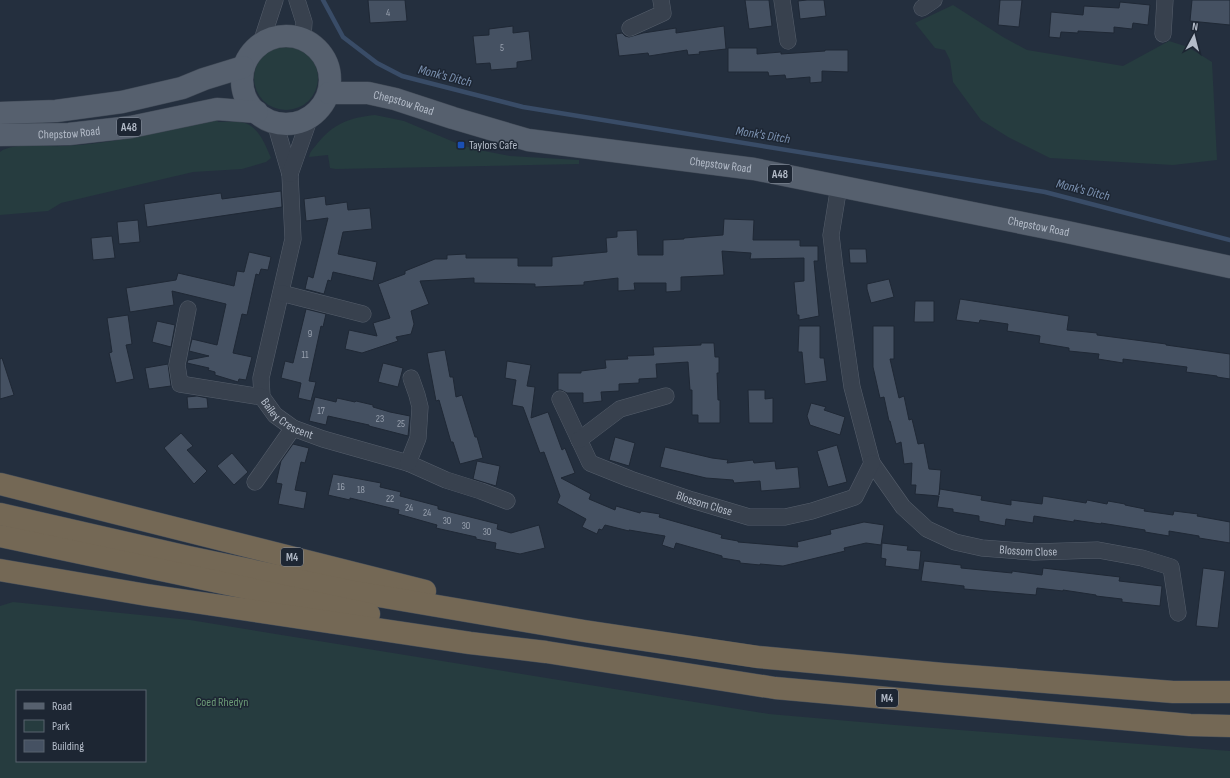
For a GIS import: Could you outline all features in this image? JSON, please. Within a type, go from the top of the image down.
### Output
[{"type":"highway","name":"M4","points":[[0,484],[584,631]]},
{"type":"highway","name":"M4","points":[[0,514],[188,557],[349,591],[584,631],[758,657],[951,675],[1173,692],[1230,692]]},
{"type":"highway","name":"M4","points":[[0,536],[546,652]]},
{"type":"highway","name":"M4","points":[[0,570],[170,598],[470,643],[546,652],[775,688],[1190,726],[1230,726]]},
{"type":"main road","points":[[290,35],[303,38],[315,45],[324,55],[329,66],[331,80],[329,93],[325,102],[318,111],[310,117],[299,122],[288,124],[276,123],[266,119],[248,103],[243,91],[242,79],[244,67],[250,53],[261,43],[275,36],[290,35]]},
{"type":"main road","name":"Chepstow Road","points":[[0,113],[56,111],[122,102],[182,88],[204,78],[244,67]]},
{"type":"main road","name":"Chepstow Road","points":[[329,93],[368,94],[395,99],[528,140],[754,169],[1067,232],[1230,267]]},
{"type":"main road","name":"Chepstow Road","points":[[5,138],[69,134],[131,127],[217,109],[257,112]]},
{"type":"street","points":[[261,43],[275,0]]},
{"type":"street","points":[[298,0],[304,22],[303,38]]},
{"type":"street","points":[[782,0],[788,41]]},
{"type":"street","points":[[1163,34],[1165,0]]},
{"type":"street","points":[[630,28],[662,7]]},
{"type":"street","name":"Bailey Crescent","points":[[290,174],[310,117]]},
{"type":"street","name":"Bailey Crescent","points":[[276,123],[290,174],[293,239],[261,378],[262,397],[274,415],[293,428],[323,439],[408,463],[446,480],[507,501]]},
{"type":"street","name":"Blossom Close","points":[[839,186],[831,235],[852,387],[872,463],[903,507],[927,529],[955,542],[982,548],[1034,552],[1098,550],[1142,558],[1171,567],[1178,613]]},
{"type":"street","points":[[280,293],[363,314]]},
{"type":"street","points":[[188,309],[177,365],[180,384],[262,397]]},
{"type":"street","points":[[408,463],[418,438],[420,407],[411,378]]},
{"type":"street","points":[[579,440],[620,409],[666,396]]},
{"type":"street","name":"Blossom Close","points":[[560,399],[590,463],[630,479],[749,517],[785,517],[812,511],[855,497],[872,463]]},
{"type":"street","points":[[255,482],[293,428]]},
{"type":"green space","points":[[953,5],[1003,37],[1027,50],[1123,66],[1169,41],[1188,47],[1212,62],[1217,160],[1173,165],[1050,158],[1008,137],[981,120],[953,82],[950,60],[945,50],[935,48],[915,23]]},
{"type":"green space","points":[[280,46],[292,46],[309,55],[316,66],[318,78],[316,90],[309,101],[292,110],[280,110],[268,105],[259,96],[254,84],[254,72],[259,60],[268,51]]},
{"type":"green space","points":[[375,115],[404,121],[461,145],[479,150],[510,156],[579,160],[579,164],[336,169],[330,168],[328,155],[309,157],[311,151],[323,137],[336,126],[357,118]]},
{"type":"green space","points":[[217,118],[218,122],[240,122],[252,126],[260,136],[271,158],[266,162],[242,169],[193,172],[61,203],[48,211],[0,215],[0,152],[6,149],[21,146],[82,145],[140,136]]},
{"type":"green space","name":"Coed Rhedyn","points":[[13,602],[190,620],[769,714],[1230,751],[1230,778],[0,778],[0,606]]},
{"type":"building","points":[[368,0],[405,0],[407,21],[370,23]]},
{"type":"building","points":[[745,0],[769,0],[772,26],[749,29]]},
{"type":"building","points":[[824,0],[826,16],[800,19],[798,1]]},
{"type":"building","points":[[1000,0],[1022,0],[1019,27],[998,25]]},
{"type":"building","points":[[1192,0],[1230,0],[1230,25],[1190,21]]},
{"type":"building","points":[[1120,2],[1150,5],[1148,25],[1133,23],[1132,29],[1114,27],[1114,33],[1078,31],[1078,33],[1061,32],[1060,38],[1049,37],[1051,12],[1083,15],[1084,6],[1119,8]]},
{"type":"building","points":[[513,26],[513,33],[529,31],[532,60],[517,62],[517,68],[491,70],[490,63],[476,64],[473,36],[489,35],[489,29]]},
{"type":"building","points":[[724,26],[726,49],[699,52],[700,54],[688,55],[687,50],[649,56],[648,53],[619,56],[616,34],[622,33],[629,37],[643,33],[676,28],[676,33]]},
{"type":"building","points":[[728,48],[757,48],[757,54],[848,50],[848,72],[822,71],[822,82],[810,83],[810,77],[786,79],[785,75],[769,76],[768,72],[728,72]]},
{"type":"building","points":[[281,191],[282,207],[147,227],[144,204],[221,193],[222,199]]},
{"type":"building","points":[[325,196],[326,205],[347,202],[348,210],[370,208],[372,229],[343,232],[338,254],[377,262],[373,281],[333,272],[331,281],[328,280],[324,294],[305,289],[308,276],[313,278],[328,218],[306,221],[304,199]]},
{"type":"building","points":[[724,219],[754,220],[753,240],[800,240],[800,246],[818,246],[818,261],[814,261],[819,316],[799,320],[799,315],[797,315],[794,282],[804,281],[804,258],[750,259],[751,253],[722,251],[724,275],[681,277],[681,291],[666,292],[666,283],[634,283],[635,290],[618,291],[618,278],[584,282],[584,285],[535,287],[535,284],[474,283],[474,278],[420,281],[429,304],[411,311],[414,324],[411,334],[396,337],[398,341],[362,353],[345,349],[349,330],[377,336],[373,323],[390,318],[378,284],[405,274],[405,271],[435,259],[447,259],[447,255],[466,254],[466,258],[518,258],[518,266],[552,266],[552,257],[607,252],[606,238],[617,237],[617,231],[637,230],[638,255],[663,255],[663,240],[723,235]]},
{"type":"building","points":[[138,220],[140,242],[119,244],[117,222]]},
{"type":"building","points":[[112,236],[115,258],[93,260],[91,238]]},
{"type":"building","points":[[849,249],[866,249],[867,263],[850,263]]},
{"type":"building","points":[[249,252],[271,257],[268,270],[261,269],[259,275],[256,274],[247,315],[242,314],[233,353],[252,357],[246,380],[239,379],[238,382],[215,375],[215,372],[208,370],[209,368],[187,363],[188,360],[209,356],[189,351],[192,339],[217,345],[226,304],[172,291],[174,305],[130,312],[126,288],[176,280],[178,273],[234,286],[237,271],[244,272]]},
{"type":"building","points":[[889,279],[894,297],[871,303],[867,284]]},
{"type":"building","points":[[960,299],[1069,316],[1067,330],[1097,333],[1097,335],[1230,354],[1230,379],[1186,372],[1187,367],[1123,359],[1123,363],[1098,359],[1099,354],[1069,351],[1069,348],[1039,343],[1040,336],[1007,331],[1008,324],[980,320],[979,323],[956,320]]},
{"type":"building","points":[[915,301],[934,301],[934,322],[914,322]]},
{"type":"building","points":[[306,309],[326,314],[323,327],[321,326],[309,381],[316,382],[311,401],[298,398],[301,383],[281,378],[285,361],[293,363]]},
{"type":"building","points":[[128,315],[132,344],[126,345],[134,379],[116,383],[109,353],[112,352],[107,318]]},
{"type":"building","points":[[157,321],[175,325],[171,347],[152,342]]},
{"type":"building","points":[[799,326],[820,326],[820,358],[824,358],[827,381],[805,384],[802,352],[798,352]]},
{"type":"building","points":[[873,326],[894,326],[894,359],[890,359],[899,398],[904,396],[909,420],[912,419],[918,444],[924,443],[929,469],[941,470],[939,495],[940,489],[982,496],[981,500],[1011,505],[1011,500],[1042,504],[1043,496],[1086,503],[1087,500],[1107,504],[1108,501],[1145,509],[1144,511],[1173,515],[1174,511],[1198,514],[1197,516],[1230,522],[1230,543],[1169,531],[1169,536],[1145,532],[1145,530],[1101,523],[1074,520],[1074,522],[1034,516],[1033,523],[1006,519],[1005,526],[979,521],[979,516],[953,512],[953,509],[937,507],[939,496],[915,494],[916,485],[911,485],[912,463],[904,464],[901,442],[896,444],[884,397],[880,398],[873,367]]},
{"type":"building","points":[[701,343],[714,343],[715,357],[719,357],[719,373],[717,373],[718,400],[720,400],[720,423],[698,423],[698,415],[692,415],[692,390],[690,390],[688,362],[656,364],[657,378],[639,379],[639,383],[619,384],[619,391],[601,392],[602,401],[583,403],[583,393],[567,393],[558,390],[558,373],[581,373],[581,371],[606,368],[605,360],[628,359],[627,356],[654,355],[653,347],[701,345]]},
{"type":"building","points":[[445,350],[450,377],[453,377],[456,397],[462,395],[483,458],[460,464],[453,442],[451,442],[439,400],[436,401],[427,353]]},
{"type":"building","points":[[2,358],[14,395],[0,399],[0,359]]},
{"type":"building","points":[[507,361],[531,365],[527,386],[535,387],[531,418],[548,412],[562,450],[565,448],[575,473],[561,478],[591,494],[589,499],[615,510],[616,506],[640,513],[641,511],[660,514],[659,517],[722,535],[721,538],[738,542],[798,547],[797,542],[831,534],[830,530],[864,522],[884,525],[881,545],[866,543],[844,548],[845,551],[783,566],[760,565],[740,563],[740,561],[722,558],[722,556],[676,543],[674,549],[662,545],[665,536],[629,531],[605,525],[602,530],[599,529],[597,534],[582,527],[586,519],[557,503],[560,496],[544,452],[540,453],[523,407],[512,405],[516,380],[505,378]]},
{"type":"building","points":[[383,363],[403,368],[398,387],[378,382]]},
{"type":"building","points":[[168,364],[171,386],[149,389],[145,368]]},
{"type":"building","points":[[748,390],[765,390],[765,399],[773,398],[773,423],[749,423]]},
{"type":"building","points":[[197,396],[207,398],[208,408],[188,409],[187,397]]},
{"type":"building","points":[[315,397],[336,402],[337,398],[356,401],[373,405],[373,407],[390,412],[410,416],[408,436],[369,425],[328,416],[326,425],[309,421]]},
{"type":"building","points":[[811,403],[826,407],[824,410],[845,417],[840,435],[810,425],[807,416]]},
{"type":"building","points":[[181,433],[193,446],[187,450],[207,471],[194,484],[164,448]]},
{"type":"building","points":[[615,437],[635,443],[629,466],[609,460]]},
{"type":"building","points":[[293,444],[309,448],[305,463],[301,462],[295,490],[307,492],[304,509],[278,504],[282,484],[276,483],[281,461]]},
{"type":"building","points":[[837,445],[847,482],[828,487],[817,451]]},
{"type":"building","points":[[665,447],[712,458],[728,460],[727,463],[753,460],[754,463],[775,461],[776,469],[798,467],[800,488],[761,491],[760,481],[734,483],[733,480],[706,478],[660,467]]},
{"type":"building","points":[[232,453],[248,472],[234,485],[217,466]]},
{"type":"building","points":[[477,461],[500,466],[496,486],[473,479]]},
{"type":"building","points":[[333,474],[381,483],[380,487],[401,492],[400,496],[438,506],[438,509],[498,524],[497,529],[511,533],[539,525],[545,548],[520,554],[495,549],[496,543],[436,528],[437,525],[398,514],[399,510],[350,498],[350,500],[328,495]]},
{"type":"building","points":[[882,543],[908,546],[907,550],[921,551],[919,570],[885,566],[886,559],[881,558]]},
{"type":"building","points":[[924,561],[961,565],[961,568],[1012,573],[1012,571],[1042,575],[1043,568],[1120,577],[1119,581],[1162,586],[1160,606],[1122,602],[1122,599],[1063,590],[1037,588],[1036,595],[964,589],[964,586],[921,581]]},
{"type":"building","points":[[1203,568],[1225,571],[1218,628],[1196,626]]},
{"type":"waterway","name":"Monk's Ditch","points":[[323,0],[343,37],[377,63],[402,76],[523,107],[1045,192],[1230,240]]},
{"type":"place","name":"Taylors Cafe","points":[[461,145]]}]
